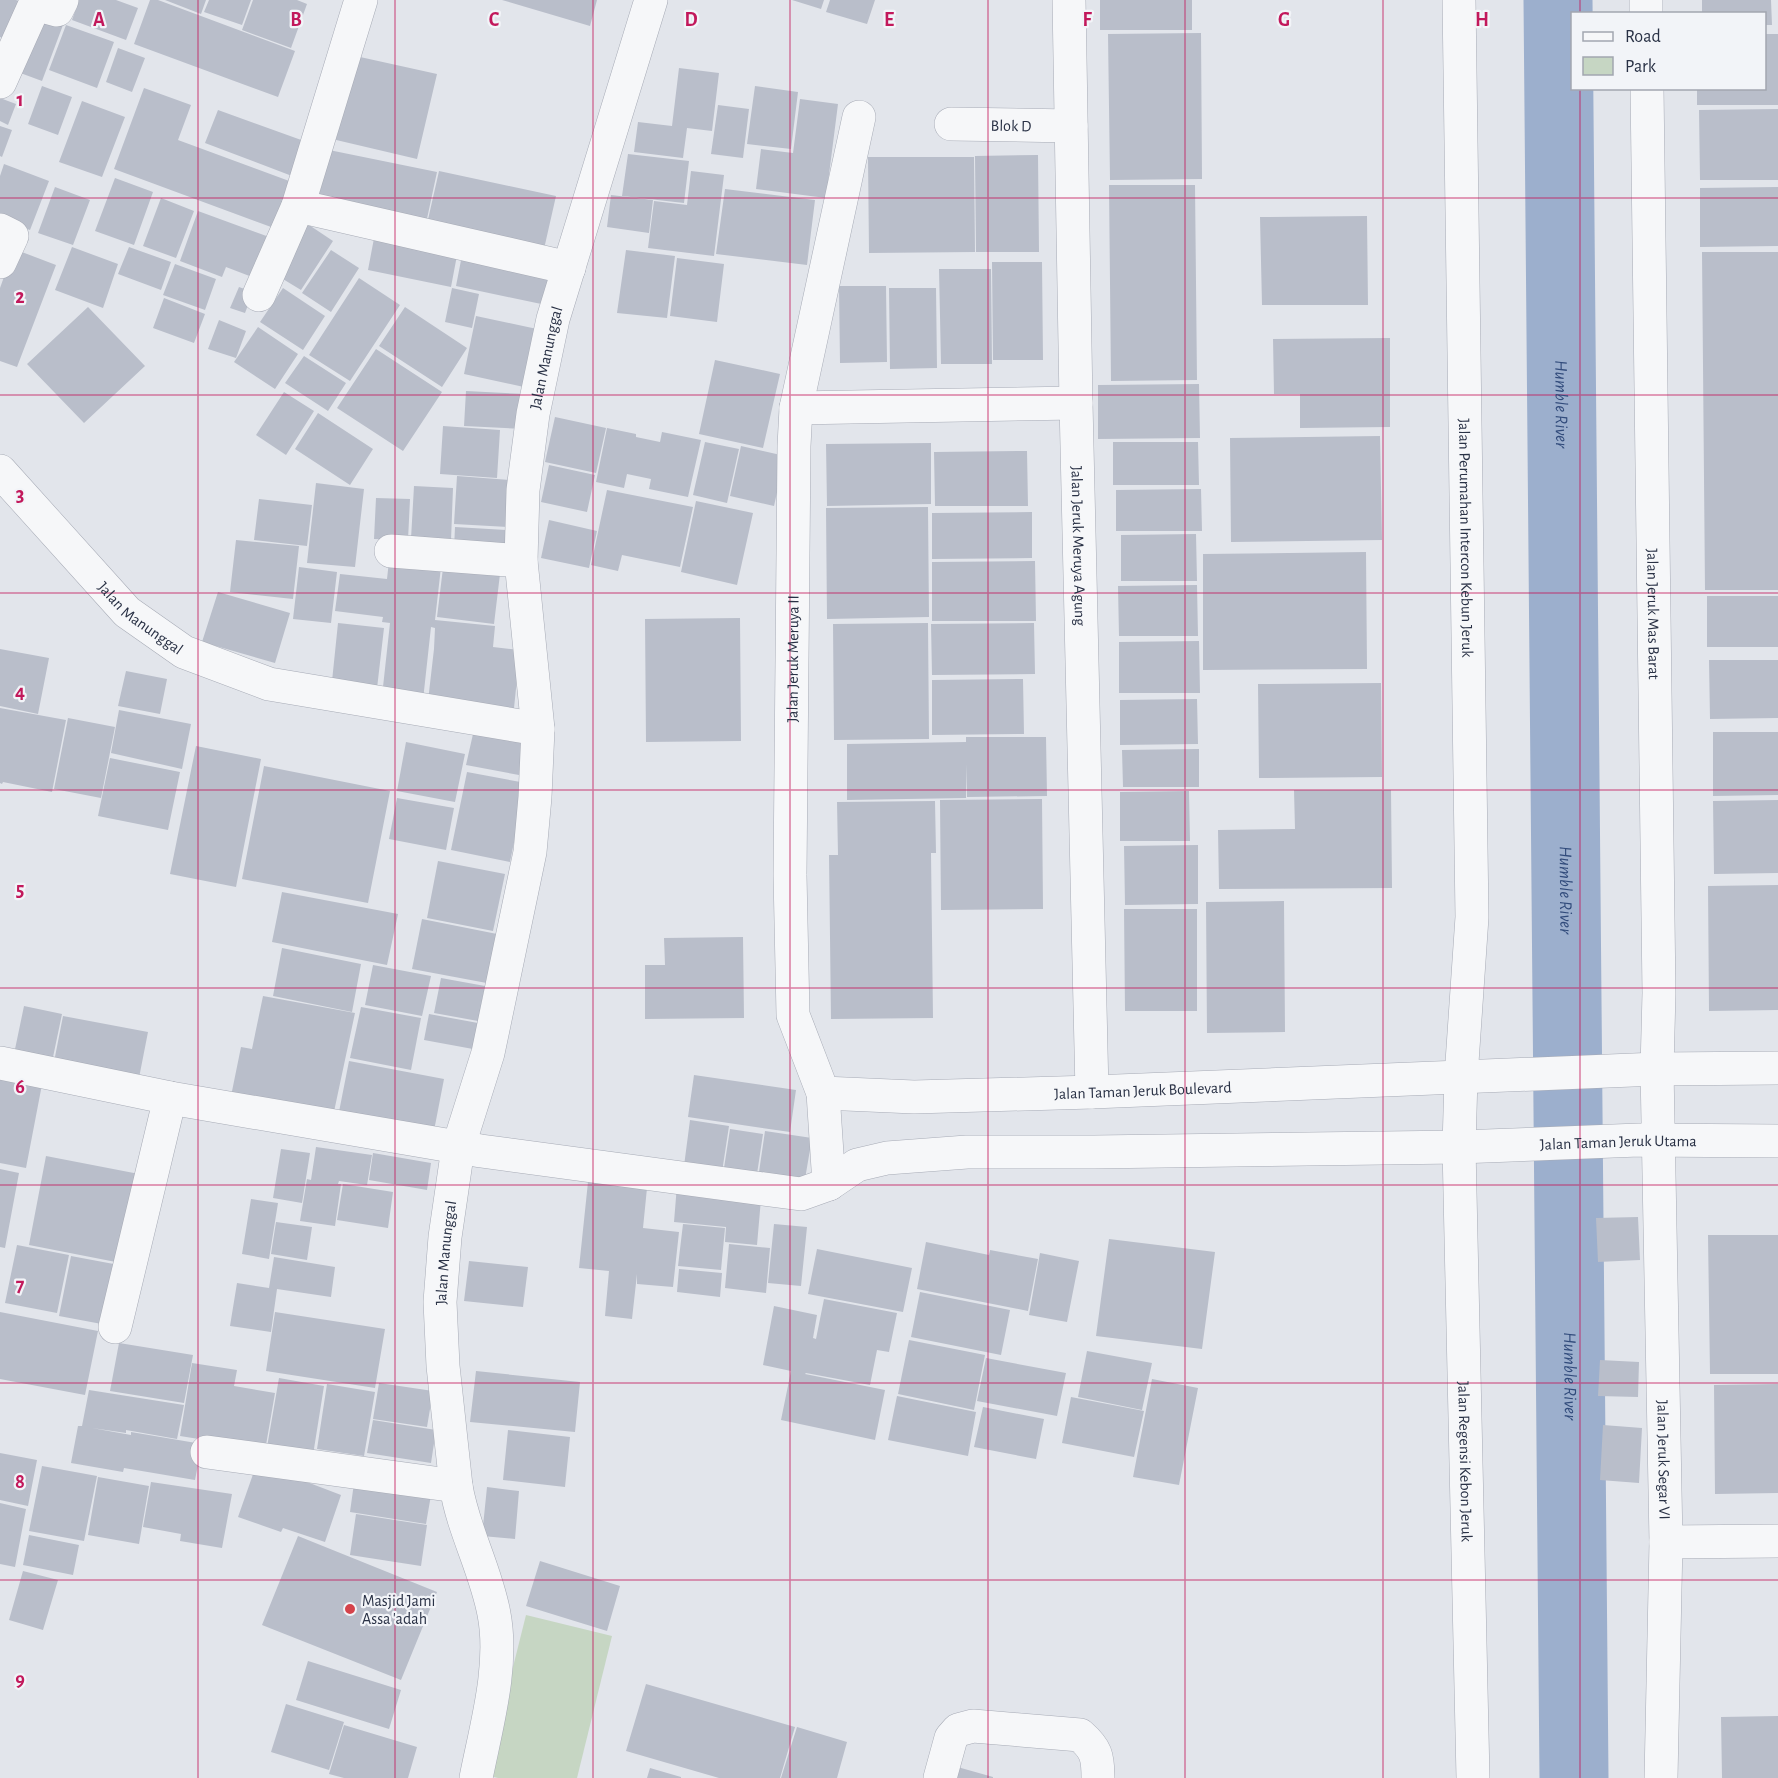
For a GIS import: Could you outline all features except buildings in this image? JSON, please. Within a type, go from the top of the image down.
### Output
[{"type":"street","points":[[0,82],[35,4],[57,10],[62,0]]},
{"type":"street","points":[[259,295],[298,206],[361,0]]},
{"type":"street","name":"Jalan Manunggal","points":[[476,1778],[496,1674],[494,1615],[480,1560],[456,1486],[443,1366],[440,1302],[445,1237],[458,1148],[488,1053],[530,852],[538,729],[521,561],[524,490],[533,414],[553,319],[651,0]]},
{"type":"street","name":"Jalan Jeruk Meruya Agung","points":[[1069,0],[1092,1092]]},
{"type":"street","name":"Jalan Perumahan Intercon Kebun Jeruk","points":[[1459,0],[1472,917],[1461,1077],[1459,1147]]},
{"type":"street","name":"Jalan Jeruk Mas Barat","points":[[1645,1141],[1657,1069],[1659,993],[1647,90]]},
{"type":"street","name":"Jalan Jeruk Meruya II","points":[[829,1184],[823,1093],[793,1015],[790,875],[794,446],[796,408],[859,117]]},
{"type":"street","name":"Blok D","points":[[951,124],[1071,126]]},
{"type":"street","points":[[298,206],[569,268]]},
{"type":"street","points":[[0,230],[12,236],[0,262]]},
{"type":"street","points":[[796,408],[1076,403]]},
{"type":"street","name":"Jalan Manunggal","points":[[0,471],[127,612],[184,652],[269,684],[538,729]]},
{"type":"street","points":[[391,551],[521,561]]},
{"type":"street","points":[[0,1063],[170,1098],[458,1148],[801,1194],[829,1184],[857,1165],[887,1158],[967,1152],[1459,1147]]},
{"type":"street","points":[[1461,1077],[1657,1069],[1778,1068]]},
{"type":"street","name":"Jalan Taman Jeruk Boulevard","points":[[823,1093],[914,1097],[1461,1077]]},
{"type":"street","points":[[115,1327],[170,1098]]},
{"type":"street","name":"Jalan Taman Jeruk Utama","points":[[1459,1147],[1645,1141],[1778,1141]]},
{"type":"street","name":"Jalan Jeruk Segar VI","points":[[1645,1141],[1665,1542],[1661,1778]]},
{"type":"street","name":"Jalan Regensi Kebon Jeruk","points":[[1459,1147],[1473,1778]]},
{"type":"street","points":[[207,1452],[456,1486]]},
{"type":"street","points":[[1665,1542],[1778,1541]]},
{"type":"street","points":[[940,1778],[951,1738],[958,1730],[973,1726],[1080,1735],[1093,1746],[1098,1762],[1098,1778]]},
{"type":"green space","points":[[526,1615],[612,1636],[577,1778],[498,1778],[486,1775]]},
{"type":"waterway","name":"Humble River","points":[[1558,0],[1574,1778]]},
{"type":"place","name":"Masjid Jami Assa 'adah","points":[[350,1609]]}]
